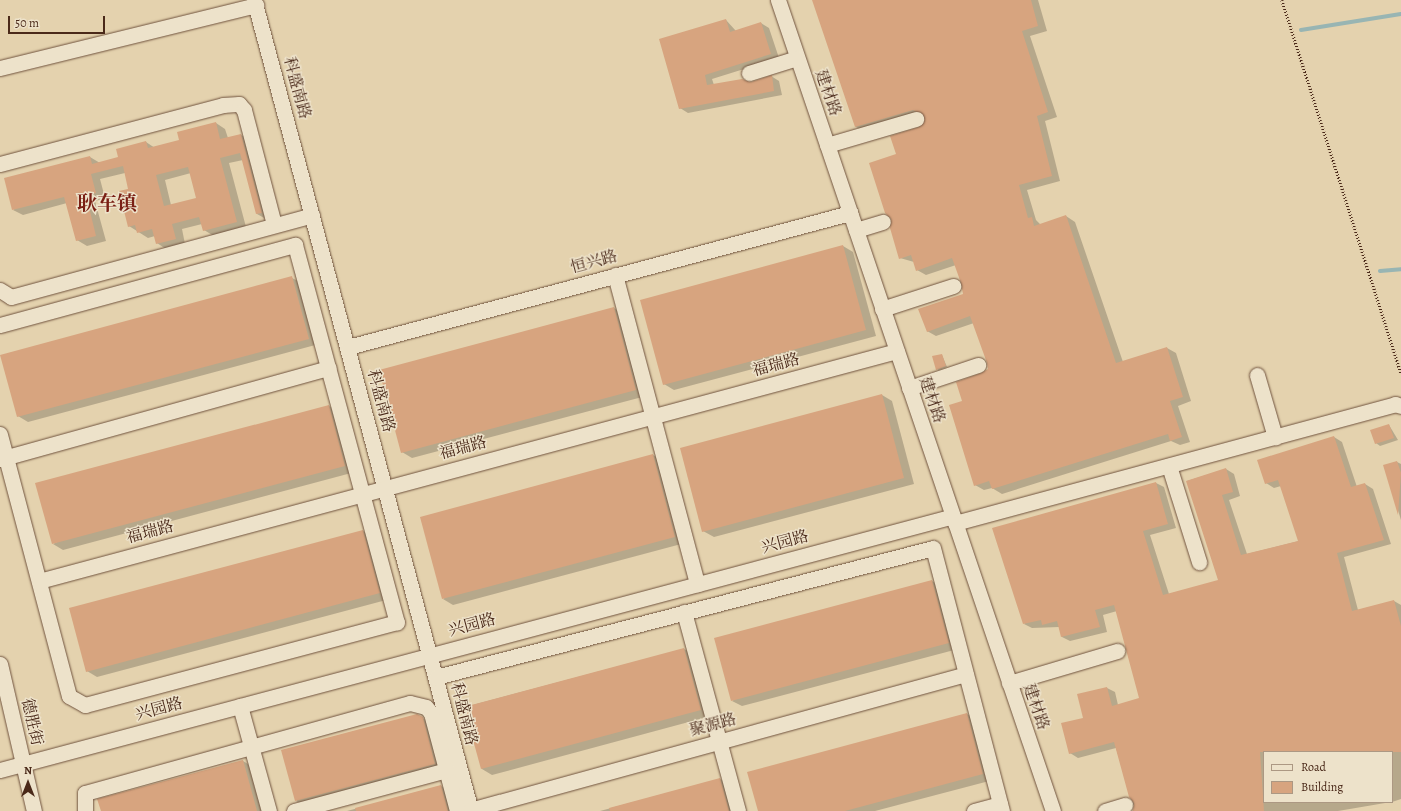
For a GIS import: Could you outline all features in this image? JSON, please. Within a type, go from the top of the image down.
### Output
[{"type":"street","name":"建材路","points":[[778,0],[1053,811]]},
{"type":"street","points":[[0,68],[255,3]]},
{"type":"street","name":"科盛南路","points":[[255,3],[436,677],[466,811]]},
{"type":"street","points":[[750,73],[797,58]]},
{"type":"street","points":[[0,164],[223,105],[239,104],[244,110],[274,224]]},
{"type":"street","points":[[827,145],[916,119]]},
{"type":"street","name":"恒兴路","points":[[348,347],[850,213]]},
{"type":"street","points":[[0,290],[11,297],[312,214]]},
{"type":"street","points":[[856,230],[883,222]]},
{"type":"street","points":[[0,325],[295,245],[397,622],[85,706],[69,696],[39,581],[3,458],[0,434]]},
{"type":"street","points":[[615,275],[697,584]]},
{"type":"street","points":[[882,309],[953,286]]},
{"type":"street","name":"福瑞路","points":[[39,581],[897,351]]},
{"type":"street","points":[[909,388],[978,365]]},
{"type":"street","points":[[3,458],[328,368]]},
{"type":"street","points":[[1257,375],[1275,437]]},
{"type":"street","name":"兴园路","points":[[0,770],[697,584],[1169,466],[1395,404],[1401,406]]},
{"type":"street","points":[[1169,466],[1199,562]]},
{"type":"street","points":[[436,677],[933,548],[1001,808],[974,811]]},
{"type":"street","points":[[684,612],[738,811]]},
{"type":"street","points":[[1009,683],[1117,651]]},
{"type":"street","name":"德胜街","points":[[0,664],[34,811]]},
{"type":"street","name":"聚源路","points":[[466,811],[966,674]]},
{"type":"street","points":[[85,811],[85,793],[418,703],[432,713],[446,770],[466,811]]},
{"type":"street","points":[[240,706],[269,811]]},
{"type":"street","points":[[294,811],[446,770]]},
{"type":"street","points":[[1105,811],[1125,805]]},
{"type":"path","points":[[1282,0],[1401,373]]},
{"type":"building","points":[[812,0],[1031,0],[1038,26],[1022,31],[1048,112],[1037,116],[1052,176],[1019,185],[1028,218],[1032,217],[1034,226],[1066,215],[1116,363],[1167,347],[1183,397],[1170,401],[1182,437],[1170,441],[1168,434],[992,489],[989,481],[974,486],[949,405],[962,401],[956,382],[988,369],[987,363],[970,316],[927,332],[918,309],[963,294],[961,283],[952,258],[916,271],[911,255],[899,259],[890,228],[891,219],[885,213],[869,163],[896,154],[890,136],[919,127],[924,116],[913,110],[855,127]]},
{"type":"building","points":[[726,19],[730,32],[761,22],[771,54],[705,75],[707,85],[742,79],[751,82],[772,75],[774,91],[679,109],[659,39]]},
{"type":"building","points":[[216,122],[220,139],[241,134],[262,213],[256,214],[240,153],[220,158],[237,222],[203,231],[199,217],[172,224],[176,239],[156,244],[152,229],[137,233],[135,225],[128,227],[119,191],[128,189],[123,166],[91,174],[96,193],[86,195],[96,236],[76,241],[64,197],[12,210],[4,178],[90,156],[92,164],[118,157],[116,149],[146,141],[148,148],[179,140],[177,132]],"holes":[[[188,167],[196,198],[164,206],[156,175]]]},
{"type":"building","points":[[843,245],[866,330],[663,385],[640,300]]},
{"type":"building","points":[[292,276],[309,339],[17,417],[0,355]]},
{"type":"building","points":[[614,307],[636,390],[401,453],[379,370]]},
{"type":"building","points":[[942,354],[946,366],[936,370],[932,356]]},
{"type":"building","points":[[882,394],[904,478],[702,532],[680,448]]},
{"type":"building","points":[[329,405],[345,466],[52,544],[35,483]]},
{"type":"building","points":[[1389,424],[1394,438],[1375,444],[1370,430]]},
{"type":"building","points":[[1334,436],[1351,487],[1365,483],[1384,540],[1337,553],[1352,611],[1394,600],[1401,626],[1401,752],[1263,751],[1260,752],[1264,811],[1133,811],[1134,803],[1129,797],[1114,742],[1069,754],[1061,723],[1083,718],[1077,694],[1107,687],[1112,706],[1139,698],[1114,605],[1095,610],[1100,627],[1061,637],[1057,621],[1042,625],[1041,620],[1023,624],[992,528],[1156,482],[1168,524],[1143,531],[1163,595],[1218,580],[1186,481],[1226,468],[1233,492],[1222,495],[1241,555],[1298,541],[1278,480],[1265,484],[1257,460]]},
{"type":"building","points":[[653,454],[675,537],[442,599],[420,517]]},
{"type":"building","points":[[1397,461],[1401,473],[1398,515],[1383,465]]},
{"type":"building","points":[[363,530],[380,593],[86,672],[69,608]]},
{"type":"building","points":[[932,580],[949,643],[731,701],[714,638]]},
{"type":"building","points":[[684,648],[701,710],[481,769],[464,707]]},
{"type":"building","points":[[967,713],[983,774],[845,811],[758,811],[747,772]]},
{"type":"building","points":[[417,714],[423,717],[435,764],[295,801],[281,750]]},
{"type":"building","points":[[243,760],[257,811],[101,811],[97,799]]},
{"type":"building","points":[[720,778],[729,811],[610,811],[609,808]]},
{"type":"building","points":[[441,785],[448,811],[356,811],[355,808]]},
{"type":"waterway","points":[[1301,30],[1401,14]]},
{"type":"waterway","points":[[1380,271],[1401,269]]},
{"type":"district","name":"耿车镇","points":[[107,203]]}]
